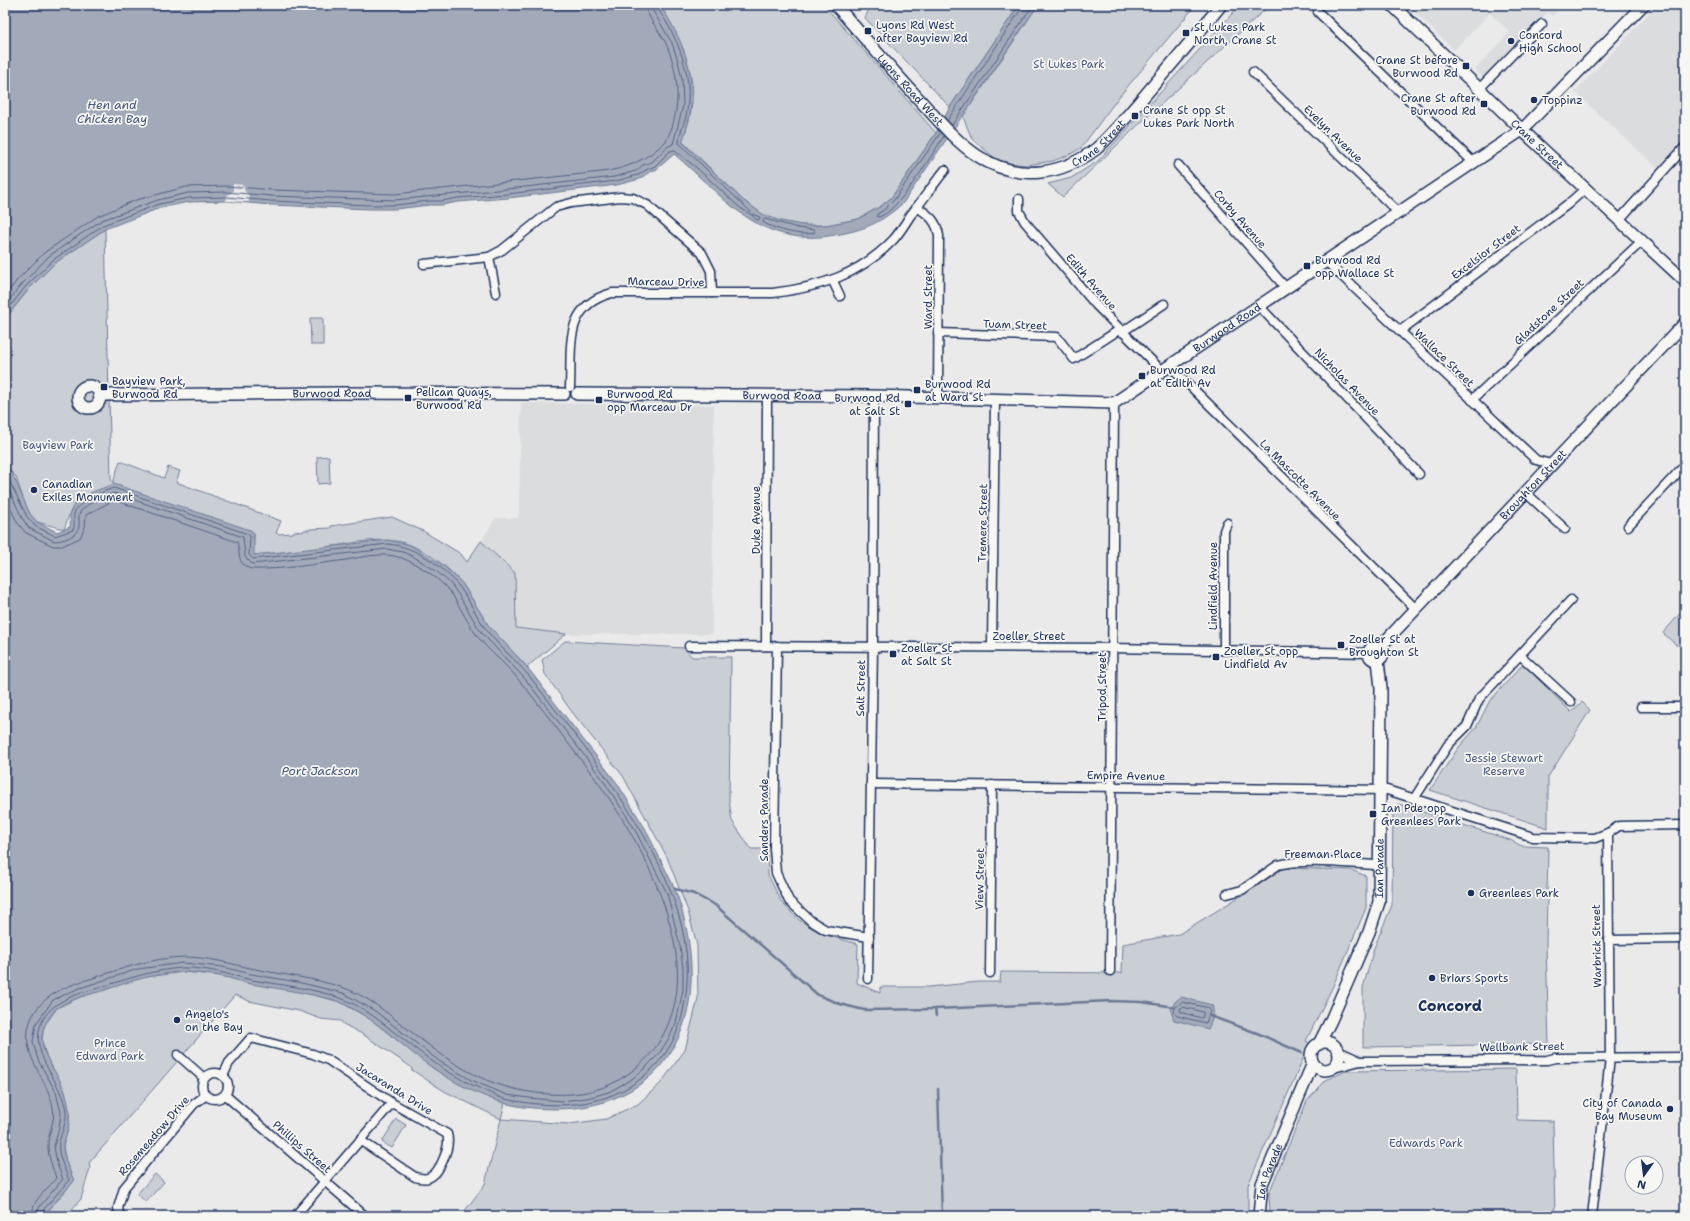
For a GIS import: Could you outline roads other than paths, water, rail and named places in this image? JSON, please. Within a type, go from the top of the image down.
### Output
[{"type":"main road","name":"Lyons Road West","points":[[836,5],[937,119],[956,138]]},
{"type":"main road","name":"Crane Street","points":[[956,138],[983,160],[1008,170],[1031,173],[1047,172],[1075,162],[1098,148],[1221,5]]},
{"type":"main road","name":"Crane Street","points":[[1392,5],[1522,130],[1685,281]]},
{"type":"main road","name":"Burwood Road","points":[[100,395],[570,391],[874,396],[1114,404],[1522,130],[1642,5]]},
{"type":"main road","name":"Broughton Street","points":[[1380,647],[1415,608],[1685,323]]},
{"type":"main road","name":"Ian Parade","points":[[1319,1044],[1331,1020],[1379,902],[1381,688],[1374,657],[1382,657],[1384,653],[1380,647]]},
{"type":"main road","name":"Ian Parade","points":[[1331,1020],[1335,1048]]},
{"type":"main road","points":[[1328,1043],[1335,1048],[1338,1060],[1334,1067],[1328,1070],[1319,1069],[1313,1064],[1311,1059],[1313,1050],[1319,1044],[1328,1043]]},
{"type":"main road","name":"Ian Parade","points":[[1259,1215],[1262,1184],[1313,1064]]},
{"type":"main road","name":"Ian Parade","points":[[1303,1089],[1328,1070]]},
{"type":"street","points":[[1318,12],[1474,163]]},
{"type":"street","points":[[1479,89],[1542,24]]},
{"type":"street","name":"Evelyn Avenue","points":[[1252,72],[1399,213]]},
{"type":"street","points":[[1619,220],[1685,147]]},
{"type":"street","name":"Corby Avenue","points":[[1178,165],[1286,288]]},
{"type":"street","name":"Marceau Drive","points":[[570,391],[573,330],[581,310],[591,301],[612,293],[773,294],[795,291],[833,281],[855,269],[894,239],[945,170]]},
{"type":"street","name":"Excelsior Street","points":[[1400,332],[1568,204],[1585,189]]},
{"type":"street","points":[[424,264],[488,257],[502,250],[556,207],[571,203],[613,198],[633,198],[647,205],[702,253],[711,271],[712,293]]},
{"type":"street","name":"Edith Avenue","points":[[1019,199],[1019,211],[1025,222],[1096,305],[1121,331],[1166,368]]},
{"type":"street","name":"Ward Street","points":[[917,206],[933,218],[938,227],[939,236],[938,398]]},
{"type":"street","name":"Gladstone Street","points":[[1472,400],[1642,241]]},
{"type":"street","points":[[488,257],[496,293]]},
{"type":"street","name":"Wallace Street","points":[[1326,261],[1536,460],[1551,464]]},
{"type":"street","points":[[833,281],[840,296]]},
{"type":"street","name":"Tuam Street","points":[[938,333],[1057,337],[1074,359],[1164,304]]},
{"type":"street","name":"Nicholas Avenue","points":[[1259,306],[1418,474]]},
{"type":"street","name":"La Mascotte Avenue","points":[[1166,368],[1415,608]]},
{"type":"street","name":"Duke Avenue","points":[[766,646],[768,395]]},
{"type":"street","name":"Salt Street","points":[[868,979],[873,647],[874,396]]},
{"type":"street","name":"Tremere Street","points":[[992,647],[995,399]]},
{"type":"street","name":"Tripod Street","points":[[1110,971],[1113,787],[1114,404]]},
{"type":"street","points":[[1628,526],[1685,465]]},
{"type":"street","points":[[1525,492],[1565,529]]},
{"type":"street","name":"Lindfield Avenue","points":[[1224,650],[1224,531],[1227,523]]},
{"type":"street","points":[[1414,799],[1448,745],[1467,726],[1480,699],[1571,600]]},
{"type":"street","name":"Zoeller Street","points":[[688,646],[1113,648],[1224,650],[1374,657]]},
{"type":"street","name":"Sanders Parade","points":[[777,646],[774,848],[776,873],[789,901],[811,921],[826,930],[869,937]]},
{"type":"street","points":[[1520,655],[1571,702]]},
{"type":"street","points":[[1641,707],[1685,707]]},
{"type":"street","name":"Empire Avenue","points":[[871,784],[1387,790],[1533,837],[1595,838],[1608,833],[1619,826],[1685,825]]},
{"type":"street","name":"View Street","points":[[990,973],[992,785]]},
{"type":"street","name":"Warbrick Street","points":[[1592,1216],[1610,1058],[1608,833]]},
{"type":"street","name":"Freeman Place","points":[[1227,894],[1242,890],[1278,865],[1312,863],[1380,865]]},
{"type":"street","points":[[1608,940],[1685,939]]},
{"type":"street","name":"Jacaranda Drive","points":[[223,1076],[229,1063],[251,1038],[313,1054],[328,1060],[392,1103],[447,1134],[449,1146],[434,1174],[428,1178],[415,1177],[360,1140]]},
{"type":"street","name":"Wellbank Street","points":[[1335,1048],[1360,1061]]},
{"type":"street","points":[[178,1055],[204,1078]]},
{"type":"street","name":"Wellbank Street","points":[[1328,1070],[1360,1061],[1685,1057]]},
{"type":"street","points":[[212,1073],[223,1076],[226,1080],[228,1088],[224,1095],[217,1100],[205,1096],[201,1089],[204,1078],[212,1073]]},
{"type":"street","name":"Phillips Street","points":[[224,1095],[365,1216]]},
{"type":"street","name":"Rosemeadow Drive","points":[[120,1216],[118,1208],[124,1188],[194,1104],[205,1096]]},
{"type":"street","points":[[295,1216],[392,1103]]},
{"type":"water","name":"Hen and Chicken Bay","points":[[5,5],[660,5],[678,38],[685,54],[689,71],[691,105],[688,123],[682,142],[744,201],[764,215],[780,221],[808,226],[826,225],[858,219],[881,206],[891,198],[936,133],[950,107],[1019,5],[1038,5],[903,203],[879,221],[855,231],[835,235],[808,237],[785,234],[764,227],[745,216],[727,202],[674,154],[657,169],[640,179],[617,185],[442,205],[396,209],[369,209],[271,205],[226,201],[189,202],[160,208],[105,229],[55,263],[29,289],[5,319]]},
{"type":"water","name":"Port Jackson","points":[[5,465],[13,475],[30,514],[37,522],[57,532],[70,527],[70,513],[73,506],[78,501],[89,494],[114,484],[250,530],[254,533],[254,555],[388,540],[410,545],[444,566],[462,583],[489,626],[527,667],[617,783],[645,828],[675,889],[683,913],[688,939],[691,965],[690,990],[686,1016],[678,1039],[665,1061],[638,1086],[613,1099],[595,1105],[567,1109],[521,1107],[486,1097],[450,1079],[423,1061],[367,1017],[336,1000],[251,984],[208,974],[175,972],[145,978],[67,1002],[55,1009],[45,1025],[42,1034],[44,1051],[62,1084],[68,1102],[69,1122],[67,1134],[63,1143],[63,1151],[74,1181],[47,1212],[51,1216],[5,1216]]},
{"type":"water","points":[[1181,997],[1212,1005],[1213,1017],[1208,1029],[1174,1020],[1171,1010],[1173,1004]]},
{"type":"waterway","points":[[675,889],[694,894],[715,905],[818,995],[840,1004],[864,1010],[935,1009],[1111,1001],[1142,1002],[1174,1007]]},
{"type":"waterway","points":[[935,1009],[936,1016]]},
{"type":"waterway","points":[[1210,1016],[1257,1033],[1302,1053]]},
{"type":"waterway","points":[[938,1089],[942,1216]]},
{"type":"place","name":"Lyons Rd West after Bayview Rd","points":[[868,31]]},
{"type":"place","name":"St Lukes Park North, Crane St","points":[[1186,33]]},
{"type":"place","name":"Concord High School","points":[[1511,41]]},
{"type":"place","name":"Crane St before Burwood Rd","points":[[1466,66]]},
{"type":"place","name":"Toppinz","points":[[1534,100]]},
{"type":"place","name":"Crane St after Burwood Rd","points":[[1484,104]]},
{"type":"place","name":"Crane St opp St Lukes Park North","points":[[1135,116]]},
{"type":"place","name":"Burwood Rd opp Wallace St","points":[[1307,266]]},
{"type":"place","name":"Burwood Rd at Edith Av","points":[[1142,376]]},
{"type":"place","name":"Bayview Park, Burwood Rd","points":[[104,387]]},
{"type":"place","name":"Burwood Rd at Ward St","points":[[917,390]]},
{"type":"place","name":"Pelican Quays, Burwood Rd","points":[[408,398]]},
{"type":"place","name":"Burwood Rd opp Marceau Dr","points":[[599,400]]},
{"type":"place","name":"Burwood Rd at Salt St","points":[[908,404]]},
{"type":"place","name":"Canadian Exiles Monument","points":[[34,490]]},
{"type":"place","name":"Zoeller St at Broughton St","points":[[1341,645]]},
{"type":"place","name":"Zoeller St at Salt St","points":[[893,654]]},
{"type":"place","name":"Zoeller St opp Lindfield Av","points":[[1216,657]]},
{"type":"place","name":"Ian Pde opp Greenlees Park","points":[[1373,814]]},
{"type":"place","name":"Greenlees Park","points":[[1471,893]]},
{"type":"place","name":"Briars Sports","points":[[1432,978]]},
{"type":"place","name":"Angelo's on the Bay","points":[[177,1020]]},
{"type":"place","name":"City of Canada Bay Museum","points":[[1670,1109]]},
{"type":"district","name":"Concord","points":[[1450,1006]]},
{"type":"park label","name":"St Lukes Park","points":[[1069,64]]},
{"type":"park label","name":"Bayview Park","points":[[58,445]]},
{"type":"park label","name":"Jessie Stewart Reserve","points":[[1504,764]]},
{"type":"park label","name":"Prince Edward Park","points":[[110,1049]]},
{"type":"park label","name":"Edwards Park","points":[[1426,1143]]}]
